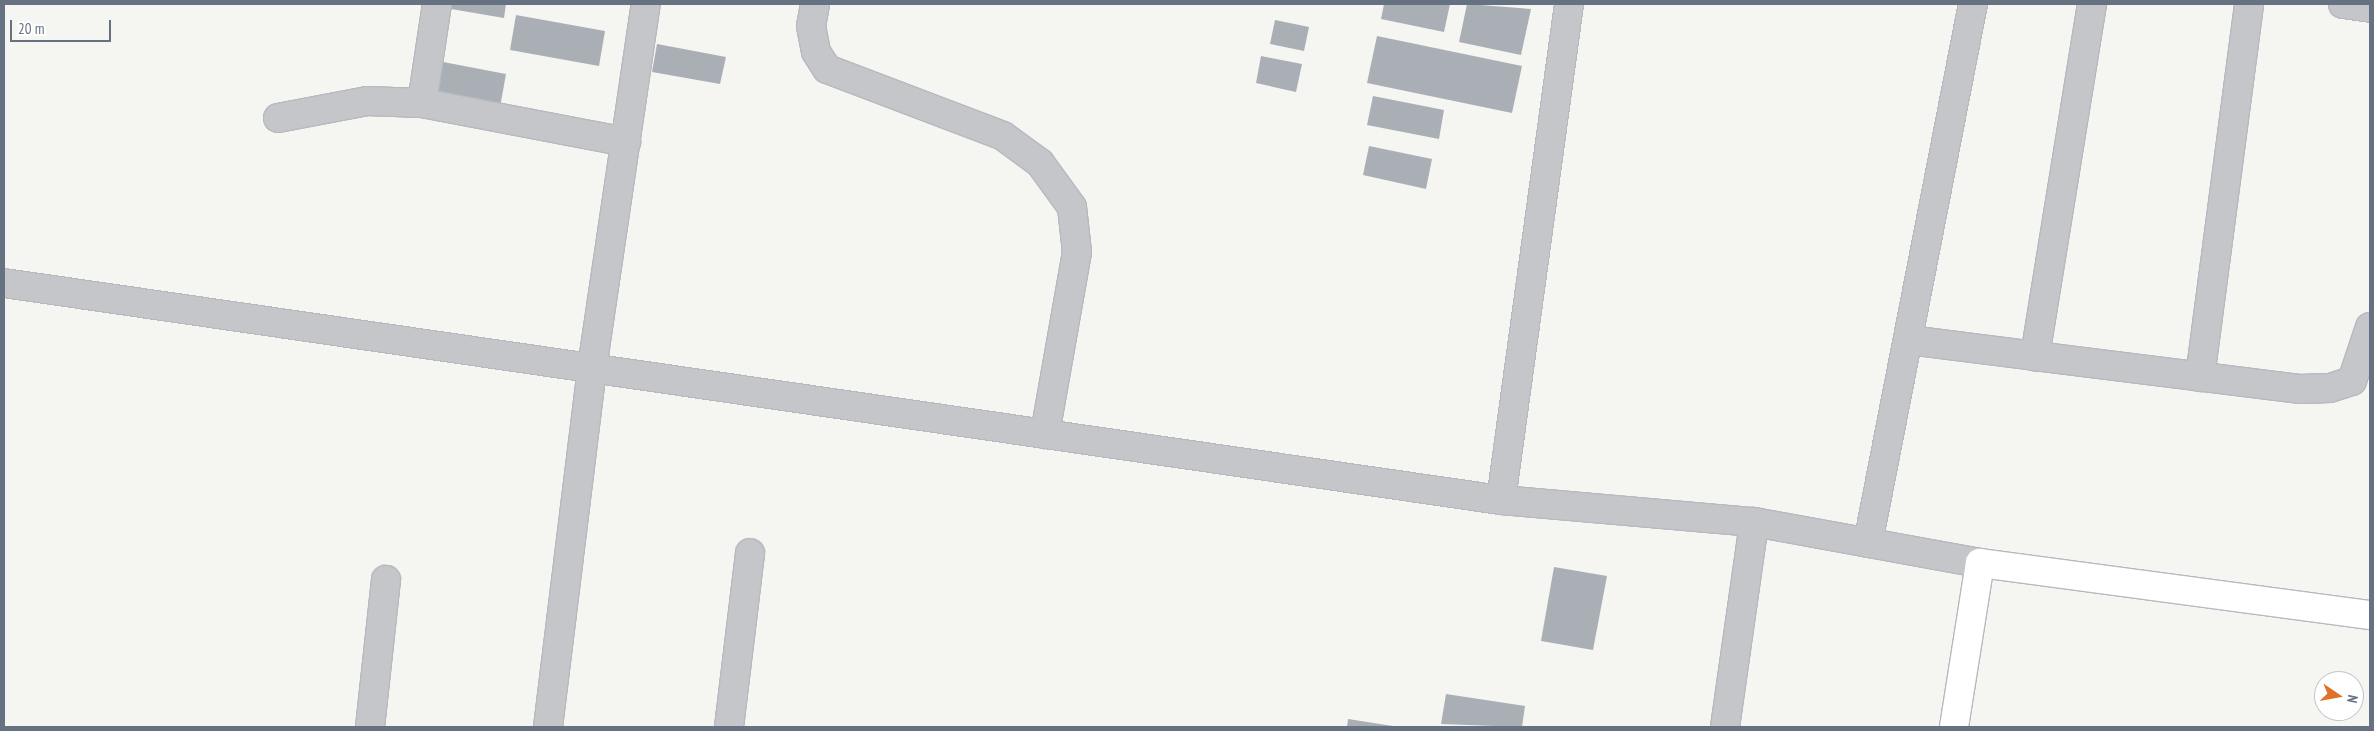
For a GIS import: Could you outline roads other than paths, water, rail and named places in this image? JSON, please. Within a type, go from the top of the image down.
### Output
[{"type":"street","points":[[422,103],[437,4]]},
{"type":"street","points":[[548,727],[592,368],[646,4]]},
{"type":"street","points":[[815,4],[811,26],[816,52],[827,69],[1003,136],[1040,163],[1072,208],[1077,252],[1045,434]]},
{"type":"street","points":[[1501,500],[1569,4]]},
{"type":"street","points":[[1868,543],[1973,4]]},
{"type":"street","points":[[2035,356],[2092,4]]},
{"type":"street","points":[[2200,377],[2249,4]]},
{"type":"street","points":[[2343,4],[2370,8]]},
{"type":"street","points":[[278,118],[367,101],[422,103],[626,142]]},
{"type":"street","points":[[4,283],[1501,500],[1754,522],[1980,563],[2370,615]]},
{"type":"street","points":[[1909,340],[2200,377],[2330,388],[2352,381],[2370,327]]},
{"type":"street","points":[[1725,727],[1754,522]]},
{"type":"street","points":[[728,727],[750,553]]},
{"type":"street","points":[[1954,727],[1980,563]]},
{"type":"street","points":[[370,727],[386,580]]}]
